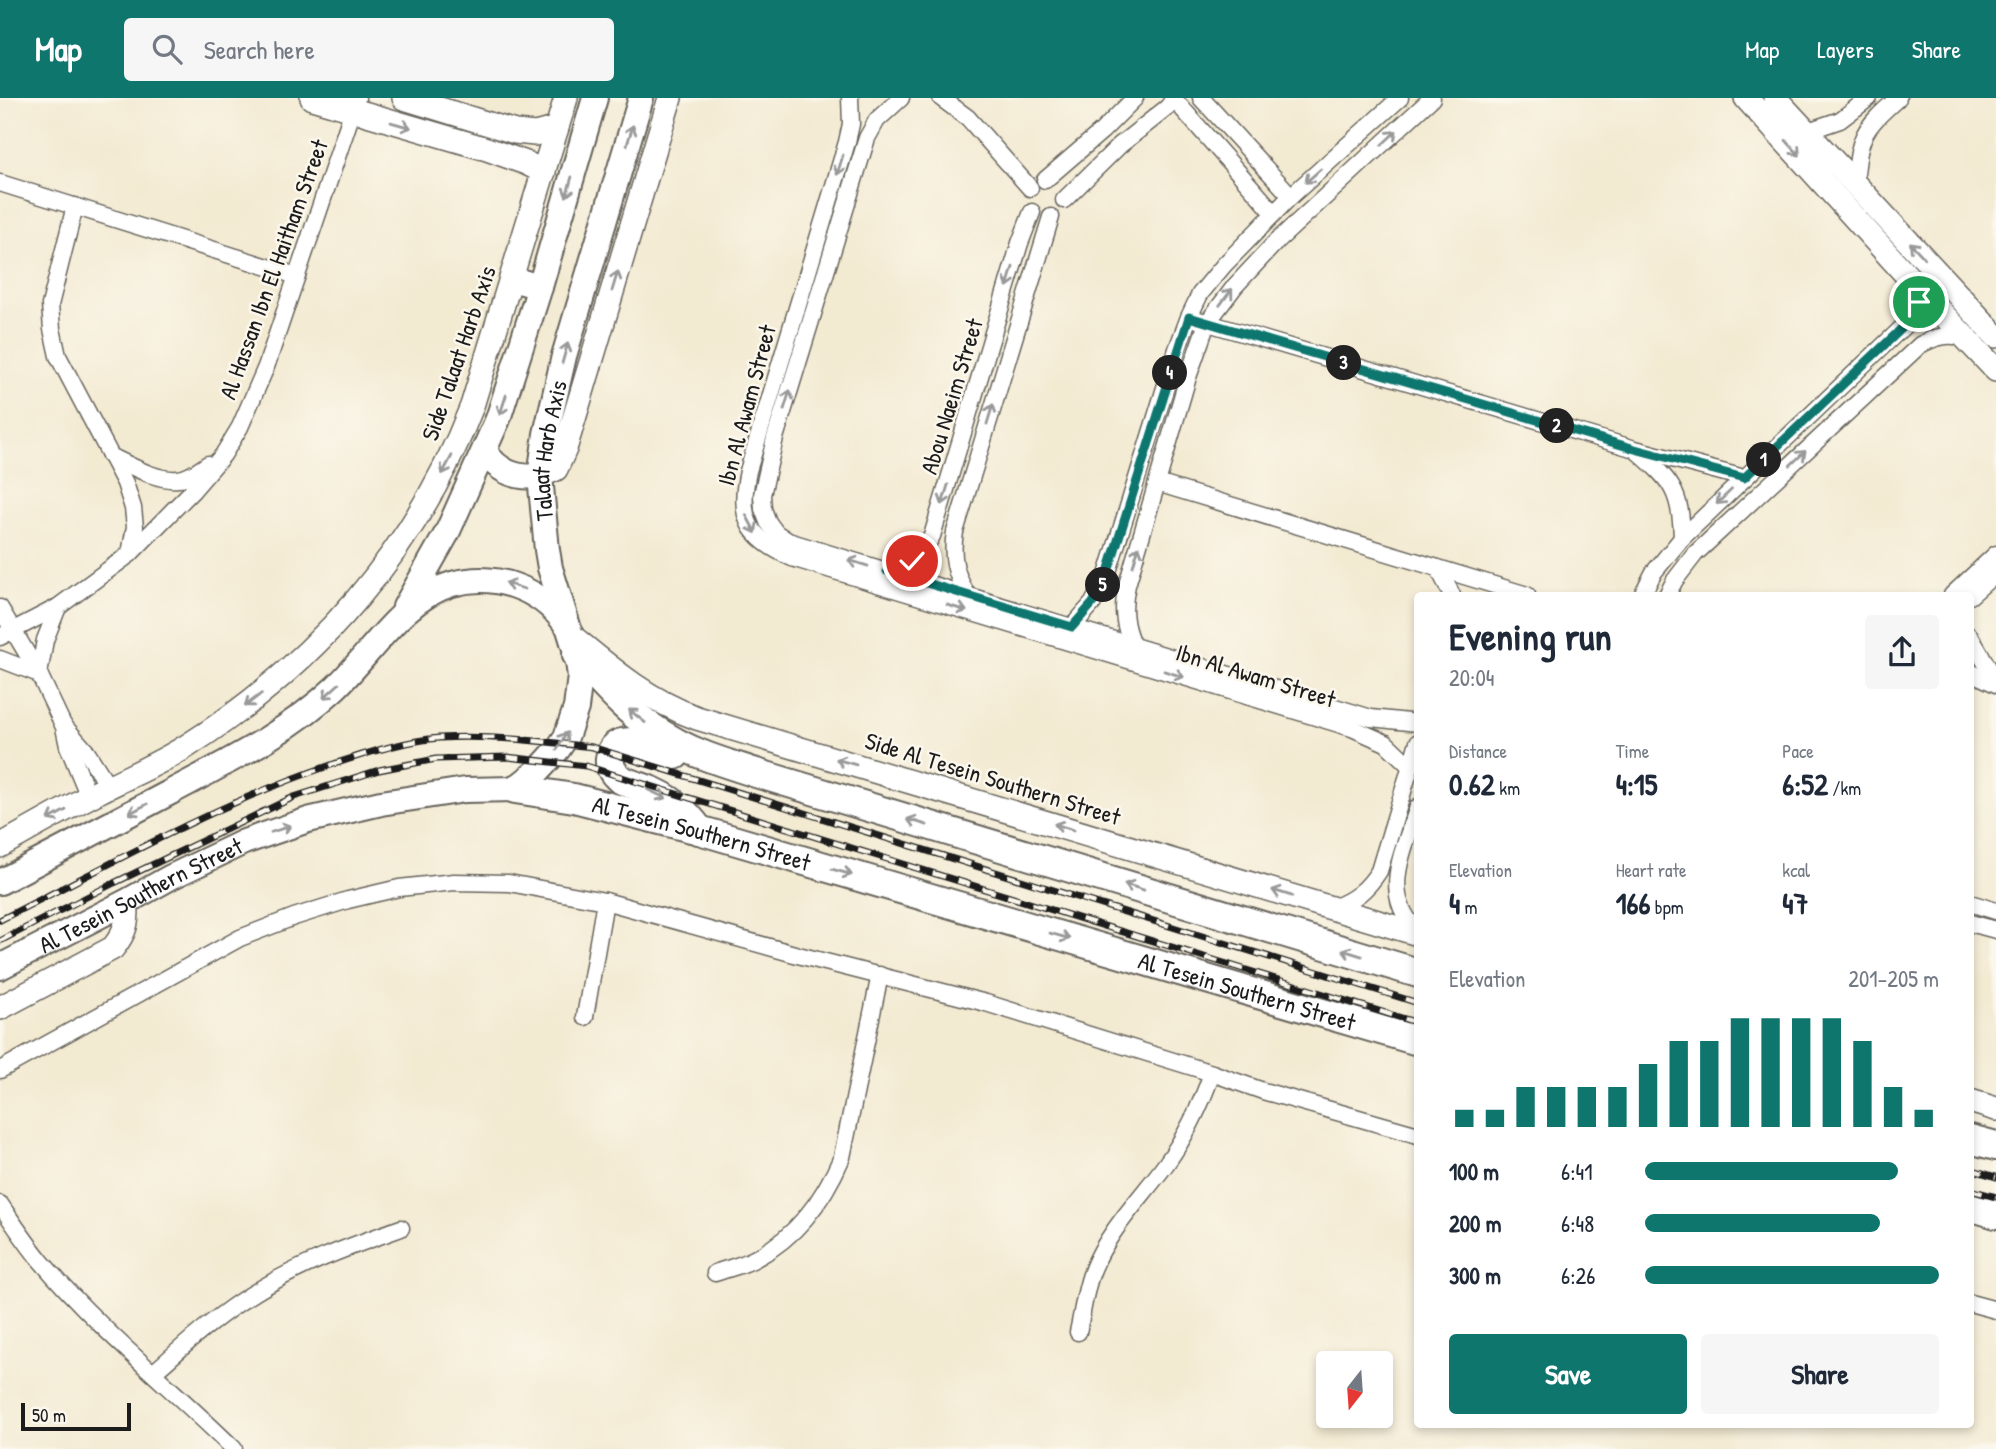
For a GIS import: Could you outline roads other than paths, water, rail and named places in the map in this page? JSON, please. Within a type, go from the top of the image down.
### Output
[{"type":"highway","points":[[572,639],[631,712],[664,736],[702,754],[769,777],[1414,972]]},
{"type":"highway","points":[[699,830],[685,813],[667,798],[622,780],[613,772],[610,759],[615,747],[626,741],[674,755],[702,754]]},
{"type":"highway","name":"Al Tesein Southern Street","points":[[515,789],[583,800],[699,830],[1414,1040]]},
{"type":"highway","points":[[1974,1140],[1996,1146]]},
{"type":"highway","points":[[1974,1207],[1996,1214]]},
{"type":"main road","name":"Talaat Harb Axis","points":[[397,621],[429,568],[485,452],[512,378],[595,98]]},
{"type":"main road","name":"Talaat Harb Axis","points":[[515,789],[550,760],[566,737],[579,692],[572,639],[547,550],[540,476],[561,367],[641,98]]},
{"type":"main road","points":[[512,279],[540,287]]},
{"type":"main road","points":[[485,452],[492,463],[514,476],[540,476]]},
{"type":"main road","points":[[0,882],[284,729],[333,690],[417,602],[438,589],[467,581],[512,584],[552,607],[572,639]]},
{"type":"main road","name":"Al Tesein Southern Street","points":[[0,967],[209,857],[244,842],[308,820],[381,803],[442,792],[515,789]]},
{"type":"street","points":[[312,98],[355,104],[505,155],[544,172]]},
{"type":"street","points":[[404,98],[515,132],[535,134],[557,128]]},
{"type":"street","name":"Side Talaat Harb Axis","points":[[99,792],[184,748],[268,688],[312,649],[384,567],[457,447],[512,279],[566,98]]},
{"type":"street","points":[[540,476],[556,469],[562,457],[670,98]]},
{"type":"street","name":"Ibn Al Awam Street","points":[[850,98],[851,124],[790,362],[762,495],[768,522],[776,533],[788,541],[968,596],[1070,634],[1352,728],[1386,743],[1410,766]]},
{"type":"street","name":"Ibn Al Awam Street","points":[[901,98],[877,120],[867,138],[790,362],[748,471],[743,505],[746,518],[759,538],[792,558],[1070,634],[1133,646],[1371,718],[1414,723]]},
{"type":"street","points":[[941,98],[968,118],[1030,188]]},
{"type":"street","points":[[1135,98],[1102,131],[1045,180],[1030,188],[1026,201],[1031,212],[1037,216],[1051,217],[1060,211],[1064,200],[1120,145],[1168,107],[1174,98],[1274,213]]},
{"type":"street","points":[[1201,98],[1291,196]]},
{"type":"street","points":[[1133,646],[1124,621],[1125,595],[1188,377],[1207,323],[1235,286],[1276,242],[1432,98]]},
{"type":"street","points":[[1746,98],[1996,370]]},
{"type":"street","points":[[1775,98],[1996,336]]},
{"type":"street","points":[[1805,132],[1840,120],[1869,98]]},
{"type":"street","points":[[1070,634],[1093,603],[1107,575],[1189,317],[1200,294],[1291,196],[1397,99]]},
{"type":"street","points":[[1855,183],[1857,161],[1866,130],[1886,102]]},
{"type":"street","name":"Al Hassan Ibn El Haitham Street","points":[[6,634],[58,607],[130,554],[223,455],[240,427],[266,367],[355,104]]},
{"type":"street","points":[[1045,180],[1059,186],[1064,200]]},
{"type":"street","points":[[0,183],[297,276]]},
{"type":"street","points":[[75,206],[50,304],[52,329],[58,356],[125,483],[133,508],[135,527],[130,554]]},
{"type":"street","name":"Abou Naeim Street","points":[[887,571],[912,561],[928,545],[932,536],[1031,212]]},
{"type":"street","name":"Abou Naeim Street","points":[[968,596],[959,582],[954,565],[956,532],[1051,217]]},
{"type":"street","points":[[1644,592],[1654,572],[1682,538],[1905,325],[1919,302],[1920,290]]},
{"type":"street","points":[[1189,317],[1635,449],[1744,478]]},
{"type":"street","points":[[1669,592],[1695,554],[1920,345],[1944,335],[1965,338]]},
{"type":"street","points":[[1635,449],[1658,469],[1674,489],[1681,517],[1682,538]]},
{"type":"street","points":[[110,456],[144,471],[179,479],[191,475],[223,455]]},
{"type":"street","points":[[1157,484],[1510,592]]},
{"type":"street","points":[[1955,592],[1996,554]]},
{"type":"street","points":[[1438,568],[1450,592]]},
{"type":"street","points":[[1974,592],[1996,573]]},
{"type":"street","points":[[39,674],[45,640],[58,607]]},
{"type":"street","points":[[0,608],[6,634],[39,674],[64,726],[68,747],[99,792]]},
{"type":"street","name":"Side Al Tesein Southern Street","points":[[572,639],[644,693],[679,712],[1414,931]]},
{"type":"street","points":[[1974,643],[1996,682]]},
{"type":"street","points":[[0,659],[39,674]]},
{"type":"street","points":[[1974,674],[1996,682]]},
{"type":"street","points":[[64,726],[78,740],[99,792]]},
{"type":"street","points":[[1333,908],[1361,894],[1379,871],[1414,754]]},
{"type":"street","points":[[0,846],[99,792]]},
{"type":"street","points":[[1414,820],[1396,887],[1399,905],[1414,928]]},
{"type":"street","points":[[0,1070],[240,937],[293,917],[399,888],[454,882],[509,883],[605,901],[986,1003],[1264,1091],[1414,1134]]},
{"type":"street","points":[[585,1017],[605,901]]},
{"type":"street","points":[[0,1008],[113,948],[122,937],[126,926],[126,902]]},
{"type":"street","points":[[1974,904],[1996,911]]},
{"type":"street","points":[[1974,923],[1996,930]]},
{"type":"street","points":[[715,1273],[754,1260],[775,1247],[811,1213],[834,1177],[842,1157],[880,975]]},
{"type":"street","points":[[1078,1332],[1092,1270],[1102,1249],[1168,1162],[1204,1097],[1212,1073]]},
{"type":"street","points":[[1974,1102],[1996,1109]]},
{"type":"street","points":[[0,1204],[40,1259],[92,1316],[234,1449]]},
{"type":"street","points":[[153,1373],[222,1314],[286,1274],[320,1258],[401,1228]]},
{"type":"street","points":[[1974,1304],[1996,1310]]},
{"type":"railway","points":[[0,920],[204,817],[331,765],[411,742],[458,737],[496,738],[592,747],[1414,1002]]},
{"type":"railway","points":[[0,941],[294,797],[379,770],[436,759],[507,757],[586,766],[1414,1022]]},
{"type":"railway","points":[[1974,1170],[1996,1177]]},
{"type":"railway","points":[[1974,1191],[1996,1197]]}]
